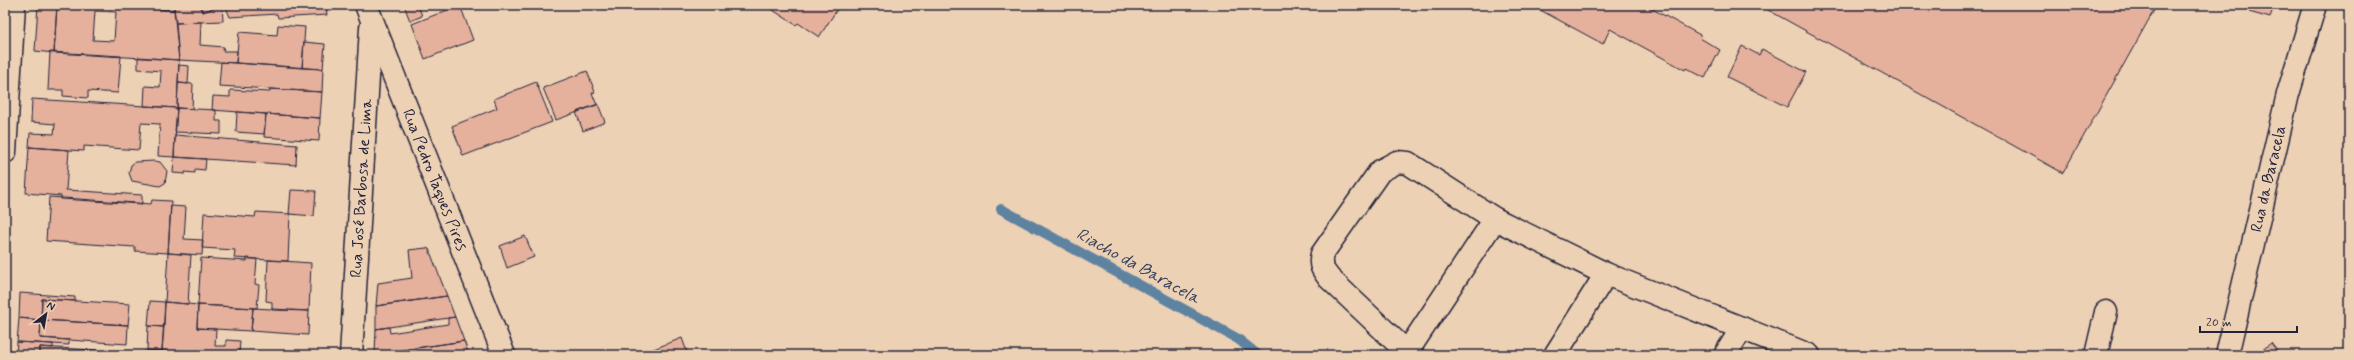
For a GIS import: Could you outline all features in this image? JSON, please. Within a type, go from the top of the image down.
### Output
[{"type":"street","points":[[5,152],[14,5]]},
{"type":"street","name":"Rua da Baracela","points":[[2227,355],[2288,94],[2315,5]]},
{"type":"street","name":"Rua José Barbosa de Lima","points":[[351,355],[369,13]]},
{"type":"street","name":"Rua Pedro Taques Pires","points":[[369,13],[504,355]]},
{"type":"street","points":[[1495,219],[1408,354],[1329,278],[1321,268],[1322,254],[1380,171],[1397,162],[1408,163],[1495,219],[1606,274],[1809,355]]},
{"type":"street","points":[[1554,355],[1606,274]]},
{"type":"street","points":[[2096,355],[2106,312]]},
{"type":"street","points":[[1725,355],[1742,328]]},
{"type":"building","points":[[38,5],[57,5],[54,53],[35,51]]},
{"type":"building","points":[[57,5],[174,10],[179,60],[54,53]],"holes":[[[95,11],[116,12],[114,41],[93,40]]]},
{"type":"building","points":[[150,5],[174,5],[174,10],[151,9]]},
{"type":"building","points":[[181,5],[200,5],[203,12],[222,5],[223,21],[176,23],[174,8]]},
{"type":"building","points":[[200,5],[217,5],[218,6],[203,12]]},
{"type":"building","points":[[225,5],[326,5],[327,15],[278,18],[277,14],[230,17]]},
{"type":"building","points":[[404,5],[418,5],[422,16],[410,21]]},
{"type":"building","points":[[460,5],[473,40],[425,59],[412,24]]},
{"type":"building","points":[[765,5],[840,5],[819,37],[798,23],[796,25]]},
{"type":"building","points":[[1531,5],[1645,5],[1702,36],[1700,38],[1720,50],[1705,78],[1686,68],[1685,70],[1610,29],[1603,44]]},
{"type":"building","points":[[1759,5],[2157,5],[2063,173]]},
{"type":"building","points":[[2251,5],[2274,5],[2270,18],[2249,12]]},
{"type":"building","points":[[201,22],[200,45],[224,47],[223,51],[237,51],[236,63],[179,60],[176,23]]},
{"type":"building","points":[[278,25],[305,27],[302,68],[236,63],[239,32],[277,35]]},
{"type":"building","points":[[304,42],[325,44],[323,69],[302,68]]},
{"type":"building","points":[[1742,46],[1759,55],[1762,49],[1806,72],[1787,107],[1727,77]]},
{"type":"building","points":[[50,52],[121,56],[118,93],[88,91],[88,98],[63,96],[63,90],[48,90]]},
{"type":"building","points":[[138,57],[179,60],[177,108],[144,106],[145,86],[160,87],[161,71],[138,69]]},
{"type":"building","points":[[221,62],[323,69],[322,92],[219,86]]},
{"type":"building","points":[[179,65],[189,66],[188,84],[178,83]]},
{"type":"building","points":[[587,71],[595,92],[592,93],[597,105],[556,120],[543,88]]},
{"type":"building","points":[[536,82],[552,122],[463,156],[452,126],[497,108],[494,99]]},
{"type":"building","points":[[178,83],[193,84],[192,109],[177,108]]},
{"type":"building","points":[[270,89],[322,92],[320,118],[212,110],[213,96],[230,97],[230,90],[270,92]]},
{"type":"building","points":[[32,99],[177,108],[174,157],[158,156],[160,124],[141,123],[139,150],[84,146],[84,151],[29,147],[30,133],[54,134],[55,124],[31,122]]},
{"type":"building","points":[[598,104],[605,122],[583,131],[576,112]]},
{"type":"building","points":[[177,108],[216,110],[216,121],[221,121],[221,134],[175,132]]},
{"type":"building","points":[[237,112],[266,114],[264,134],[236,132]]},
{"type":"building","points":[[266,114],[320,118],[319,141],[264,137]]},
{"type":"building","points":[[175,135],[297,145],[296,165],[174,157]]},
{"type":"building","points":[[29,147],[69,150],[66,190],[142,195],[142,204],[61,199],[61,196],[26,193]]},
{"type":"building","points":[[174,157],[206,159],[205,170],[195,169],[195,173],[185,172],[185,174],[173,173]]},
{"type":"building","points":[[135,162],[160,162],[167,171],[165,183],[160,186],[132,181],[129,173],[131,165]]},
{"type":"building","points":[[291,190],[316,191],[314,216],[289,214]]},
{"type":"building","points":[[49,197],[151,204],[152,200],[171,201],[168,253],[135,251],[135,247],[46,241]]},
{"type":"building","points":[[171,206],[186,207],[184,239],[203,240],[202,255],[168,253]]},
{"type":"building","points":[[256,212],[290,214],[288,261],[234,258],[235,250],[202,248],[204,213],[255,217]]},
{"type":"building","points":[[525,236],[534,257],[507,268],[500,246]]},
{"type":"building","points":[[429,249],[447,296],[376,306],[378,283],[412,278],[409,250]]},
{"type":"building","points":[[168,253],[191,255],[188,304],[165,302]]},
{"type":"building","points":[[201,258],[247,261],[247,258],[257,259],[255,284],[259,285],[257,308],[198,305]]},
{"type":"building","points":[[268,260],[311,263],[309,311],[272,310],[272,302],[266,301]]},
{"type":"building","points":[[20,293],[75,297],[75,301],[42,299],[41,320],[19,318]]},
{"type":"building","points":[[447,296],[455,317],[376,329],[376,306]]},
{"type":"building","points":[[42,299],[130,304],[128,325],[41,320]]},
{"type":"building","points":[[150,301],[165,302],[164,327],[148,326]]},
{"type":"building","points":[[165,302],[198,305],[197,328],[216,329],[215,346],[226,346],[226,340],[240,341],[239,355],[162,351]]},
{"type":"building","points":[[198,305],[253,308],[251,331],[197,328]]},
{"type":"building","points":[[253,308],[309,311],[308,335],[251,331]]},
{"type":"building","points":[[455,317],[464,341],[375,354],[376,329],[389,327],[390,333],[448,324],[448,318]]},
{"type":"building","points":[[19,318],[41,320],[40,338],[69,340],[69,345],[17,342]]},
{"type":"building","points":[[41,320],[128,325],[127,344],[40,338]]},
{"type":"building","points":[[148,326],[164,327],[162,351],[147,350]]},
{"type":"building","points":[[682,338],[688,355],[638,355]]},
{"type":"building","points":[[464,341],[469,355],[375,355],[375,354]]},
{"type":"building","points":[[17,342],[53,344],[53,348],[40,347],[40,355],[16,355]]},
{"type":"building","points":[[2271,343],[2280,355],[2256,355]]},
{"type":"building","points":[[40,347],[130,352],[129,355],[40,355]]},
{"type":"building","points":[[145,351],[162,351],[162,355],[145,355]]},
{"type":"building","points":[[162,351],[203,354],[203,355],[162,355]]},
{"type":"waterway","name":"Riacho da Baracela","points":[[1001,209],[1238,339],[1258,355]]}]
